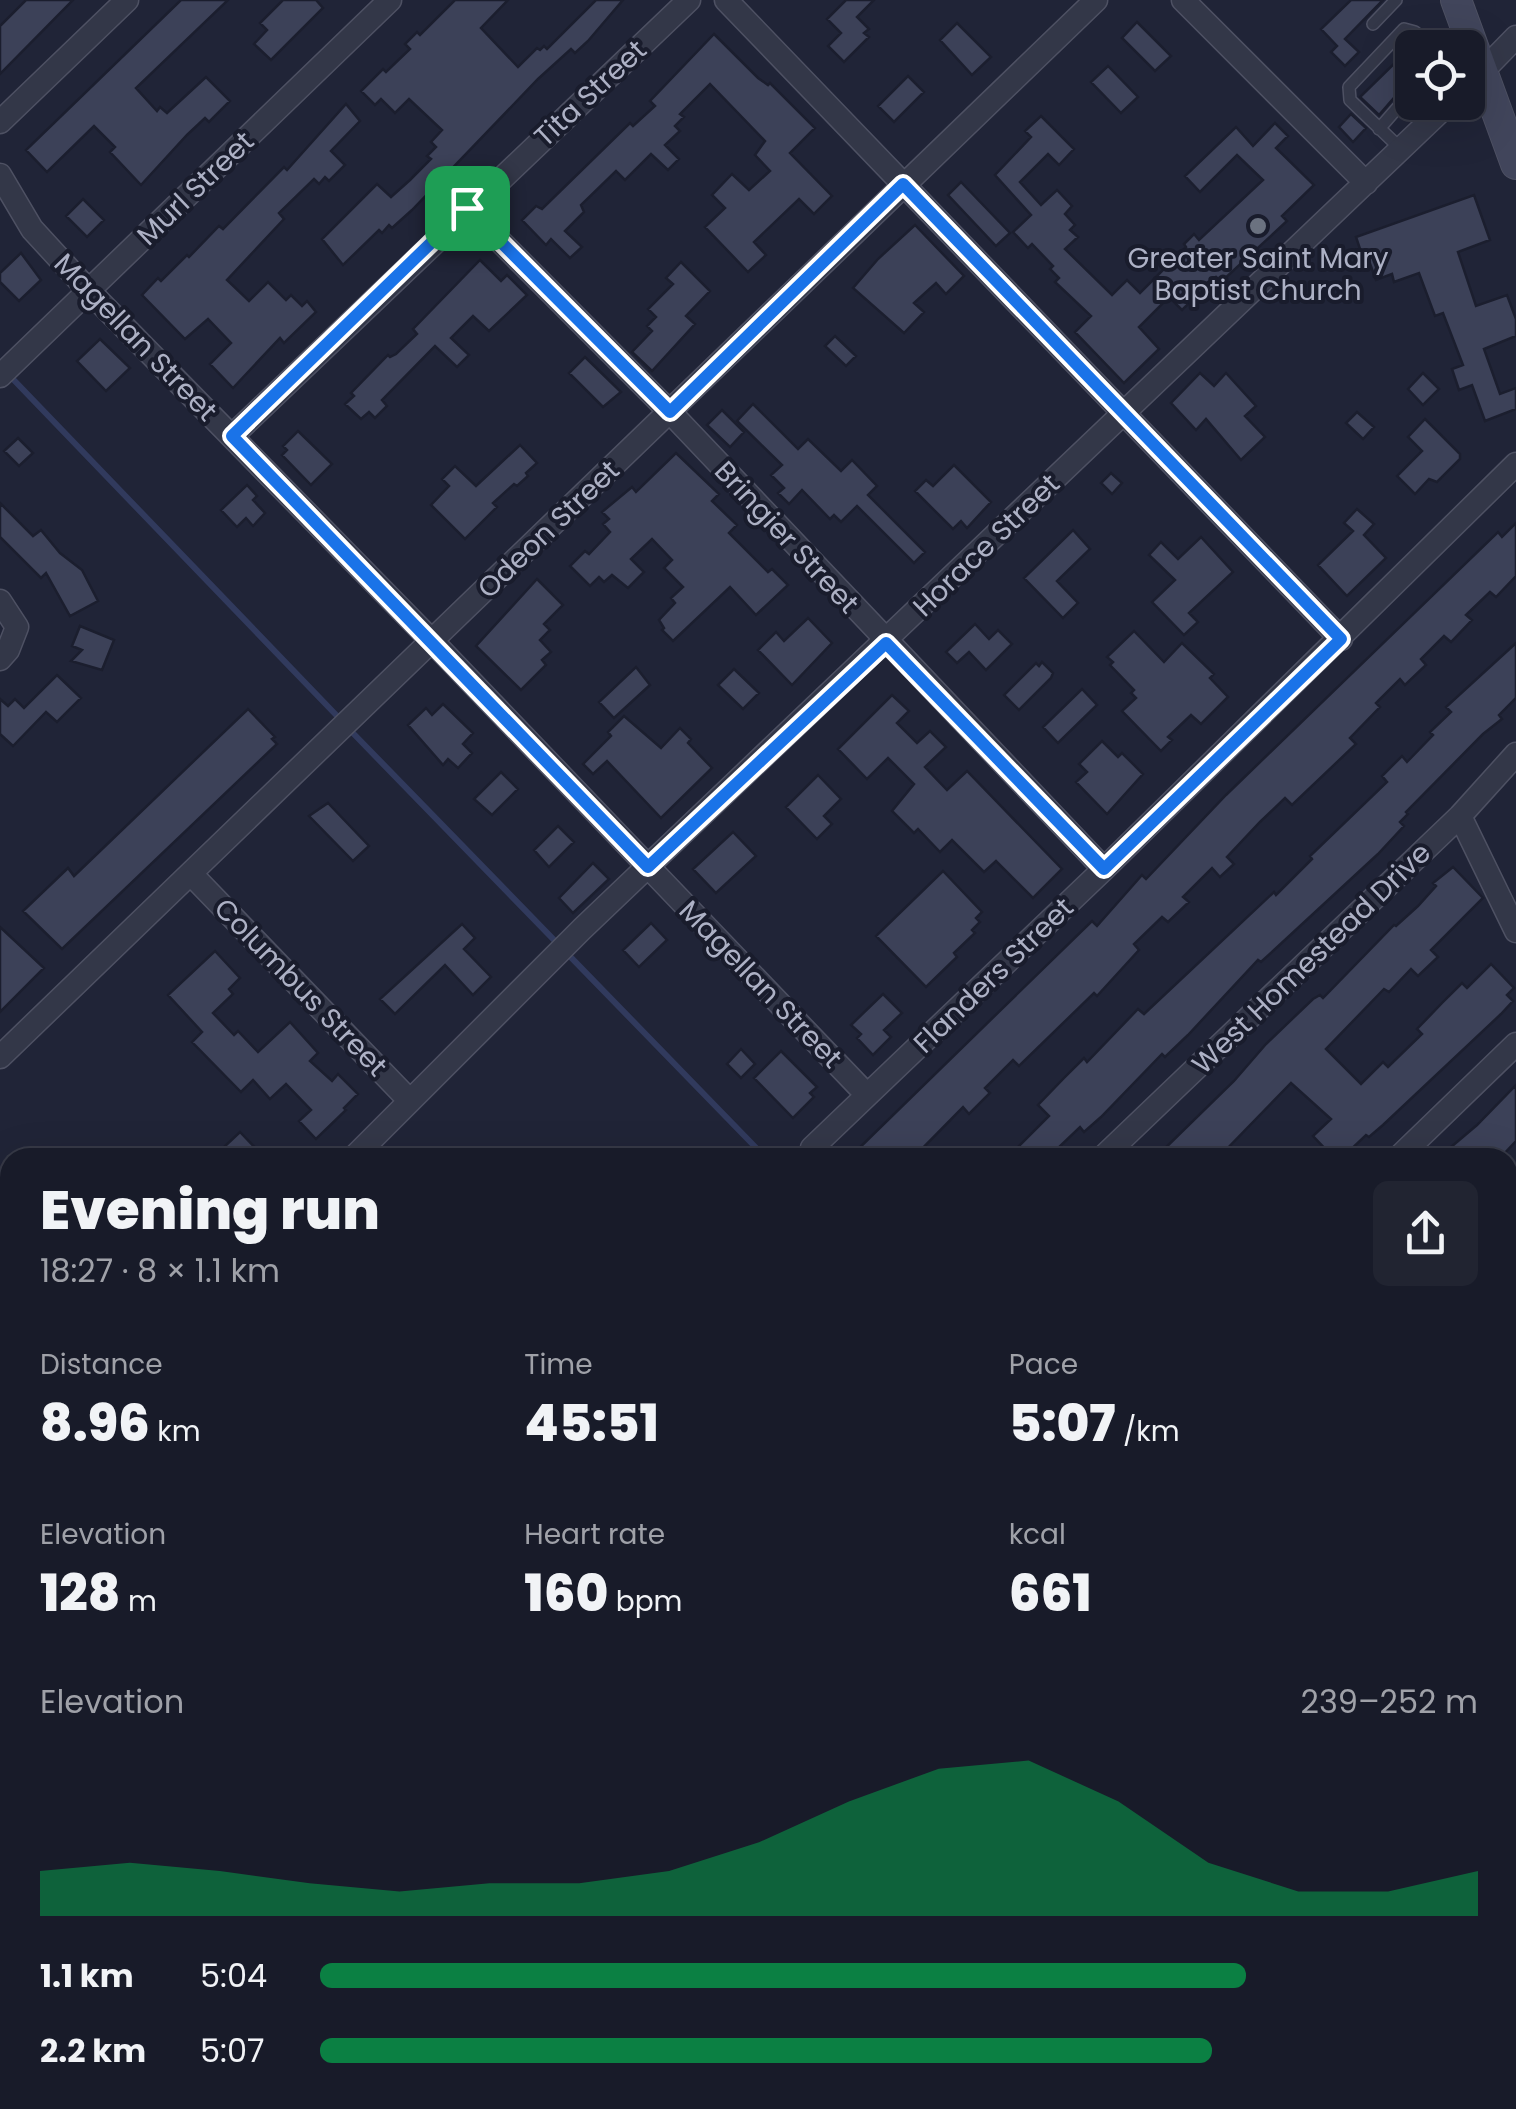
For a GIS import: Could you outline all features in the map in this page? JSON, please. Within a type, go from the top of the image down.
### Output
[{"type":"main road","points":[[1456,0],[1467,29]]},
{"type":"main road","points":[[1485,100],[1516,164]]},
{"type":"street","points":[[0,122],[127,0]]},
{"type":"street","name":"Murl Street","points":[[0,376],[390,0]]},
{"type":"street","name":"Tita Street","points":[[232,436],[688,0]]},
{"type":"street","points":[[726,0],[1341,639]]},
{"type":"street","name":"Odeon Street","points":[[0,1058],[1096,0]]},
{"type":"street","points":[[1182,0],[1366,183]]},
{"type":"street","points":[[1485,69],[1516,37]]},
{"type":"street","name":"Horace Street","points":[[363,1148],[540,970],[1431,120]]},
{"type":"street","name":"Magellan Street","points":[[0,174],[32,230],[89,291],[867,1094]]},
{"type":"street","name":"Bringier Street","points":[[467,208],[670,412],[1104,869]]},
{"type":"street","name":"Flanders Street","points":[[812,1148],[1341,639],[1516,464]]},
{"type":"street","points":[[0,601],[16,627],[8,650],[0,659]]},
{"type":"street","name":"West Homestead Drive","points":[[1112,1148],[1460,816],[1516,754]]},
{"type":"street","points":[[1460,816],[1516,931]]},
{"type":"street","name":"Columbus Street","points":[[191,874],[410,1101]]},
{"type":"street","points":[[1408,1148],[1516,1044]]},
{"type":"lane","points":[[1373,24],[1392,4],[1404,30]]},
{"type":"lane","points":[[1395,40],[1350,87],[1350,100],[1401,149]]},
{"type":"lane","points":[[1379,128],[1395,111]]},
{"type":"building","points":[[26,0],[73,0],[0,74],[0,26]]},
{"type":"building","points":[[181,0],[228,0],[136,88],[157,111],[160,107],[167,113],[206,77],[230,101],[209,122],[205,118],[141,185],[110,152],[115,147],[94,126],[47,172],[26,150]]},
{"type":"building","points":[[283,0],[316,0],[323,8],[271,60],[254,44],[267,30],[260,23]]},
{"type":"building","points":[[455,0],[508,0],[481,28],[518,67],[537,48],[547,49],[596,0],[623,0],[588,41],[575,53],[571,49],[538,79],[412,210],[392,228],[389,225],[382,233],[379,230],[343,265],[322,239],[377,184],[391,197],[410,180],[431,159],[427,156],[436,147],[431,142],[442,130],[409,99],[395,113],[381,99],[375,105],[361,91],[410,49],[405,44],[417,32],[420,35]]},
{"type":"building","points":[[846,0],[874,0],[857,17],[869,29],[864,33],[869,37],[844,62],[828,46],[841,33],[827,19]]},
{"type":"building","points":[[1351,0],[1383,0],[1345,39],[1359,52],[1345,66],[1331,52],[1337,46],[1321,29]]},
{"type":"building","points":[[1137,22],[1171,56],[1155,71],[1122,38]]},
{"type":"building","points":[[957,23],[991,57],[972,75],[940,40]]},
{"type":"building","points":[[714,34],[815,128],[790,153],[832,196],[814,214],[799,199],[754,242],[766,255],[748,272],[705,227],[725,208],[712,195],[732,174],[749,190],[770,171],[755,155],[765,141],[710,84],[680,114],[684,117],[675,126],[680,131],[665,145],[679,159],[668,170],[651,154],[625,180],[616,171],[581,205],[584,212],[565,231],[582,247],[570,258],[551,239],[546,245],[522,220],[536,206],[542,209],[630,123],[633,126],[655,106],[650,101]]},
{"type":"building","points":[[1395,63],[1395,97],[1379,115],[1360,97]]},
{"type":"building","points":[[1108,66],[1138,97],[1121,113],[1091,82]]},
{"type":"building","points":[[908,76],[924,92],[894,122],[878,106]]},
{"type":"building","points":[[346,104],[360,121],[331,151],[345,165],[329,181],[325,177],[319,184],[314,179],[279,213],[284,219],[227,280],[249,301],[268,282],[286,300],[291,295],[302,306],[307,301],[316,312],[284,343],[280,338],[233,388],[210,364],[231,343],[208,319],[185,339],[142,295],[158,278],[161,281],[189,257],[219,226],[223,229],[284,167],[287,170]]},
{"type":"building","points":[[1351,114],[1366,128],[1353,142],[1339,127]]},
{"type":"building","points":[[1041,116],[1074,149],[1059,165],[1048,154],[1020,182],[1041,205],[1057,190],[1072,206],[1065,214],[1075,225],[1070,230],[1078,237],[1065,249],[1112,295],[1127,280],[1140,293],[1194,234],[1199,240],[1263,180],[1237,155],[1200,192],[1185,176],[1236,127],[1253,146],[1275,123],[1288,136],[1276,148],[1314,185],[1282,216],[1287,221],[1221,282],[1216,277],[1182,310],[1169,297],[1139,327],[1159,349],[1124,383],[1075,332],[1091,316],[1055,282],[1059,278],[1050,269],[1053,266],[1032,244],[1028,248],[1013,232],[1031,215],[995,175],[1031,137],[1025,131]]},
{"type":"building","points":[[961,182],[1010,233],[996,246],[948,195]]},
{"type":"building","points":[[1474,195],[1490,240],[1458,252],[1476,306],[1507,295],[1516,319],[1516,336],[1484,349],[1500,394],[1516,388],[1516,409],[1485,421],[1472,385],[1459,390],[1452,369],[1463,365],[1443,313],[1435,316],[1419,273],[1394,282],[1392,274],[1376,280],[1356,237]]},
{"type":"building","points":[[83,199],[104,220],[87,237],[66,216]]},
{"type":"building","points":[[915,225],[964,276],[946,294],[936,283],[914,303],[924,312],[904,333],[853,288]]},
{"type":"building","points":[[21,253],[41,280],[19,301],[0,282],[0,273]]},
{"type":"building","points":[[480,260],[501,281],[507,275],[527,295],[489,331],[473,316],[451,338],[469,355],[457,367],[435,346],[382,400],[387,406],[375,418],[369,412],[361,419],[345,404],[354,396],[351,393],[388,355],[396,354],[417,334],[413,329]]},
{"type":"building","points":[[681,262],[710,291],[686,316],[695,324],[652,371],[632,352],[652,331],[647,326],[656,317],[648,309],[673,284],[666,278]]},
{"type":"building","points":[[835,336],[856,356],[846,366],[825,346]]},
{"type":"building","points":[[100,339],[130,368],[106,391],[77,361]]},
{"type":"building","points":[[585,357],[621,392],[603,407],[569,373]]},
{"type":"building","points":[[1200,373],[1214,386],[1226,373],[1256,406],[1245,416],[1265,437],[1241,460],[1206,419],[1196,430],[1171,403]]},
{"type":"building","points":[[1423,373],[1439,389],[1423,405],[1408,389]]},
{"type":"building","points":[[753,404],[798,449],[808,439],[841,471],[852,460],[877,486],[868,495],[925,552],[914,563],[857,506],[841,522],[834,515],[830,519],[802,490],[789,504],[778,493],[784,488],[771,475],[782,465],[737,421]]},
{"type":"building","points":[[722,410],[744,432],[730,447],[707,425]]},
{"type":"building","points":[[1357,412],[1374,427],[1363,439],[1346,423]]},
{"type":"building","points":[[1425,419],[1460,454],[1460,459],[1437,482],[1429,479],[1415,494],[1397,476],[1422,451],[1408,437]]},
{"type":"building","points":[[298,431],[332,464],[311,485],[282,455],[287,450],[283,446]]},
{"type":"building","points":[[18,438],[33,453],[19,466],[4,451]]},
{"type":"building","points":[[520,445],[537,463],[517,486],[514,484],[493,503],[497,507],[465,539],[431,505],[449,486],[442,479],[455,466],[476,486]]},
{"type":"building","points":[[676,453],[719,494],[712,501],[737,525],[729,533],[768,572],[772,569],[788,585],[756,615],[730,587],[673,641],[662,630],[659,620],[675,603],[671,598],[683,587],[664,568],[672,560],[652,539],[631,559],[644,572],[628,588],[612,575],[604,582],[599,577],[590,586],[570,566],[585,551],[589,554],[610,532],[603,524],[609,519],[602,512],[632,487],[636,492]]},
{"type":"building","points":[[954,465],[991,502],[967,528],[961,521],[953,529],[915,491],[926,480],[933,486]]},
{"type":"building","points":[[1111,473],[1122,483],[1112,494],[1101,483]]},
{"type":"building","points":[[247,485],[257,496],[253,500],[265,513],[253,526],[246,518],[237,527],[221,510]]},
{"type":"building","points":[[0,503],[33,536],[41,530],[60,553],[82,570],[98,601],[70,616],[46,573],[41,578],[0,537]]},
{"type":"building","points":[[1357,509],[1374,524],[1364,535],[1386,558],[1347,596],[1318,565],[1353,531],[1344,523]]},
{"type":"building","points":[[1516,523],[1516,576],[1496,597],[1490,592],[1466,615],[1472,620],[1451,642],[1444,636],[1421,659],[1426,665],[1405,685],[1400,679],[1376,703],[1380,707],[1350,738],[1356,744],[1292,805],[1285,798],[1260,822],[1227,857],[1234,864],[1220,877],[1212,868],[1183,897],[1189,902],[1168,922],[1162,917],[1134,944],[1139,950],[1097,996],[1094,993],[1019,1066],[1013,1060],[985,1088],[990,1093],[969,1114],[963,1107],[923,1148],[859,1148],[1092,921],[1097,926],[1142,875],[1146,879],[1226,795],[1498,532],[1502,537]]},
{"type":"building","points":[[1073,530],[1090,549],[1057,581],[1078,603],[1063,618],[1024,578]]},
{"type":"building","points":[[1201,537],[1233,572],[1189,613],[1198,622],[1184,635],[1152,602],[1175,580],[1149,555],[1161,542],[1178,559]]},
{"type":"building","points":[[537,579],[563,605],[544,624],[550,630],[540,640],[551,652],[542,660],[546,665],[521,690],[476,646]]},
{"type":"building","points":[[808,618],[832,643],[792,685],[758,650],[776,632],[784,641]]},
{"type":"building","points":[[975,624],[989,639],[998,630],[1012,644],[986,670],[969,652],[957,663],[946,652]]},
{"type":"building","points":[[80,626],[114,640],[102,670],[71,661],[82,650],[72,646]]},
{"type":"building","points":[[1134,631],[1164,662],[1182,643],[1214,674],[1210,678],[1228,697],[1201,724],[1191,715],[1168,737],[1172,740],[1161,751],[1122,711],[1136,698],[1131,693],[1134,690],[1107,657]]},
{"type":"building","points":[[1516,643],[1516,698],[1499,715],[1502,719],[1406,812],[1400,822],[1404,826],[1378,854],[1261,962],[1258,960],[1188,1035],[1165,1057],[1162,1054],[1084,1132],[1080,1127],[1058,1148],[1017,1148],[1049,1116],[1038,1105],[1064,1078],[1084,1058],[1087,1062],[1138,1009],[1144,1014],[1274,892],[1276,895],[1312,859],[1310,856],[1387,782],[1382,776],[1402,756],[1407,762],[1433,735],[1430,732],[1451,712],[1446,707]]},
{"type":"building","points":[[1042,662],[1053,673],[1051,678],[1019,710],[1004,695],[1036,663],[1039,666]]},
{"type":"building","points":[[636,667],[650,685],[614,718],[599,702]]},
{"type":"building","points":[[734,669],[759,693],[743,709],[718,685]]},
{"type":"building","points":[[57,675],[81,698],[57,722],[46,712],[13,746],[0,734],[0,699],[8,706],[15,699],[24,708]]},
{"type":"building","points":[[1082,689],[1097,705],[1058,743],[1043,727]]},
{"type":"building","points":[[892,695],[909,711],[897,723],[917,743],[930,731],[946,747],[925,767],[947,790],[967,771],[1062,869],[1033,898],[996,861],[984,872],[952,840],[940,852],[918,829],[914,833],[892,811],[914,784],[888,758],[867,779],[838,749]]},
{"type":"building","points":[[443,704],[473,733],[463,744],[472,753],[458,768],[448,759],[443,765],[408,725],[426,708],[432,715]]},
{"type":"building","points":[[248,709],[277,744],[62,949],[23,911],[68,868],[74,876]]},
{"type":"building","points":[[624,716],[661,748],[680,728],[691,739],[688,743],[712,768],[661,818],[607,761],[593,774],[583,764],[611,736],[608,732]]},
{"type":"building","points":[[1102,741],[1118,757],[1122,753],[1143,774],[1107,814],[1076,782],[1087,772],[1079,764]]},
{"type":"building","points":[[501,772],[518,789],[492,815],[474,799]]},
{"type":"building","points":[[818,775],[841,799],[824,816],[832,824],[817,839],[786,807]]},
{"type":"building","points":[[328,803],[369,846],[353,861],[309,816]]},
{"type":"building","points":[[558,826],[574,842],[549,867],[534,850]]},
{"type":"building","points":[[733,832],[756,856],[716,893],[693,869]]},
{"type":"building","points":[[593,863],[609,879],[573,913],[559,898]]},
{"type":"building","points":[[1453,867],[1483,898],[1431,950],[1438,957],[1418,976],[1411,969],[1389,992],[1384,989],[1326,1049],[1361,1084],[1383,1062],[1388,1067],[1422,1034],[1417,1029],[1462,983],[1467,988],[1491,964],[1514,988],[1507,995],[1513,1001],[1501,1014],[1383,1125],[1352,1148],[1324,1148],[1313,1136],[1331,1119],[1291,1083],[1228,1148],[1165,1148],[1266,1044],[1313,999],[1320,995],[1323,998],[1394,925],[1418,906],[1436,886],[1433,883]]},
{"type":"building","points":[[943,871],[982,912],[976,918],[980,922],[972,930],[975,933],[926,987],[876,936]]},
{"type":"building","points":[[651,923],[667,940],[639,967],[623,950]]},
{"type":"building","points":[[462,924],[475,938],[464,949],[491,977],[473,995],[445,965],[395,1014],[380,999]]},
{"type":"building","points":[[0,927],[44,968],[0,1012]]},
{"type":"building","points":[[215,951],[240,978],[229,989],[233,994],[213,1013],[234,1035],[238,1031],[258,1052],[290,1022],[318,1053],[310,1061],[332,1081],[338,1074],[358,1094],[316,1139],[299,1121],[311,1110],[286,1084],[270,1099],[253,1080],[241,1092],[192,1042],[202,1032],[168,995]]},
{"type":"building","points":[[883,994],[902,1013],[884,1030],[891,1037],[873,1055],[851,1025]]},
{"type":"building","points":[[741,1049],[755,1064],[741,1078],[727,1064]]},
{"type":"building","points":[[781,1051],[817,1087],[810,1093],[814,1097],[793,1118],[754,1078]]},
{"type":"building","points":[[1516,1085],[1516,1141],[1509,1148],[1450,1148]]},
{"type":"building","points":[[240,1132],[255,1148],[225,1148]]},
{"type":"waterway","points":[[9,375],[340,719]]},
{"type":"waterway","points":[[348,728],[756,1148]]},
{"type":"place","name":"Greater Saint Mary Baptist Church","points":[[1258,226]]},
{"type":"route","points":[[903,184],[1341,639],[1104,869],[886,643],[648,867],[232,436],[467,208],[670,412],[903,184]]}]
